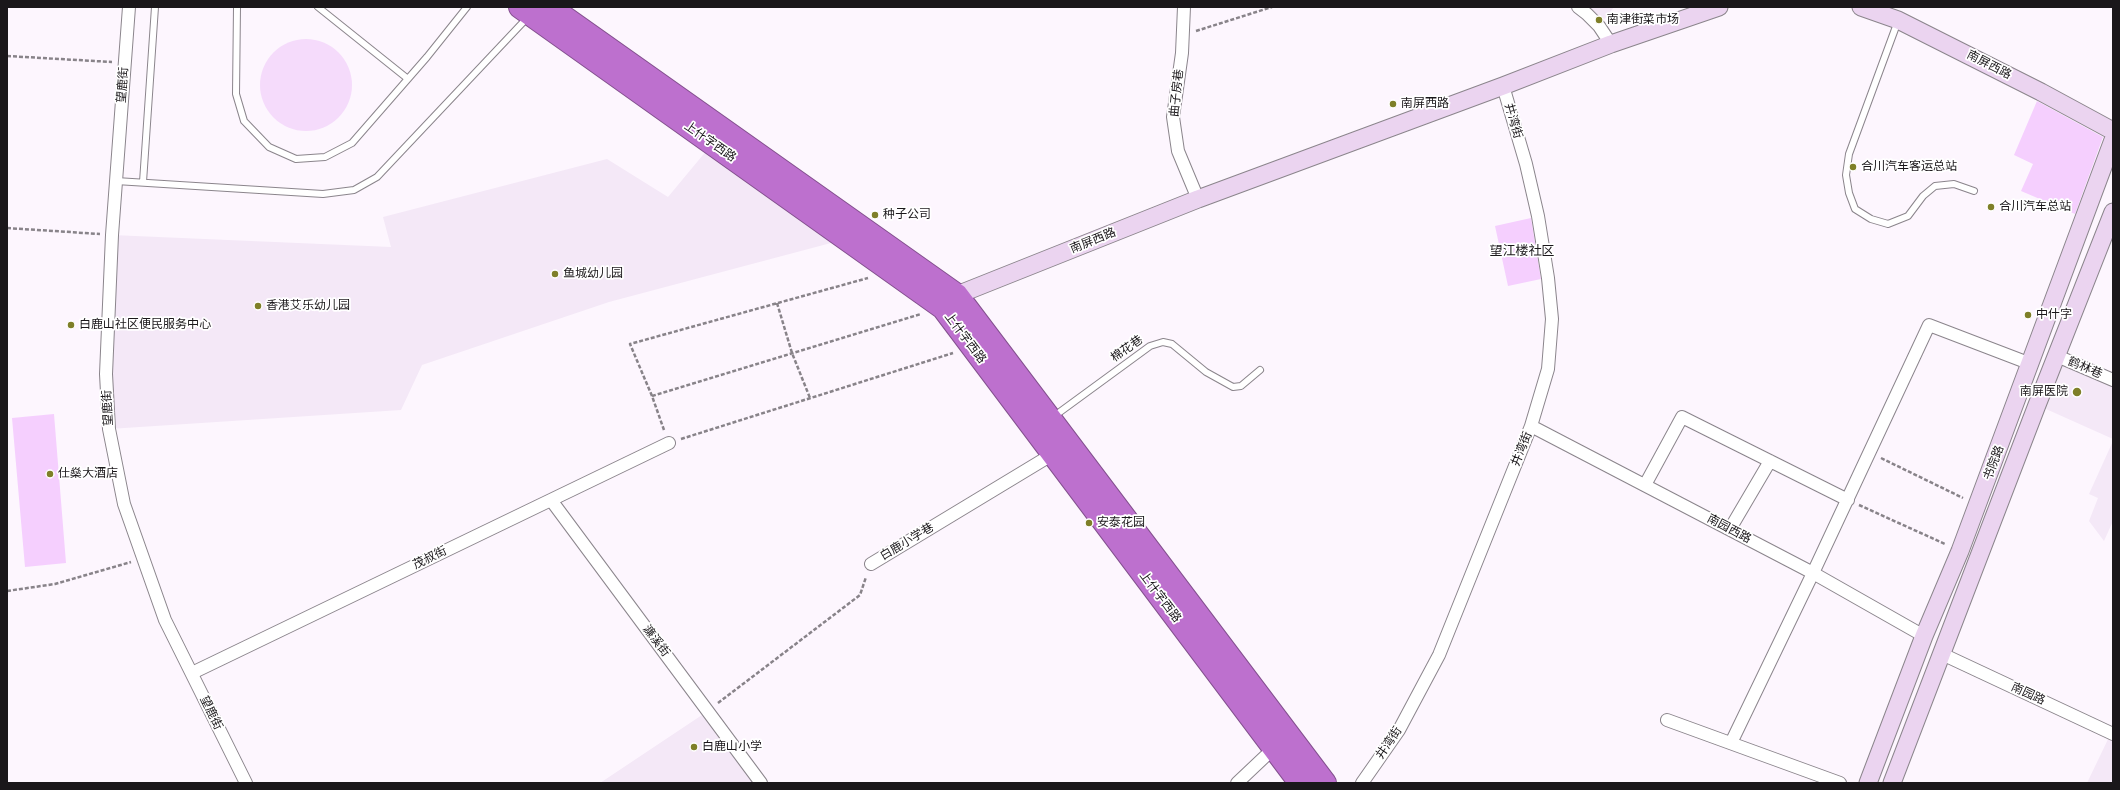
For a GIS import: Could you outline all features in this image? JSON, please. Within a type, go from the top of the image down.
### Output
[{"type":"highway","name":"上什字西路","points":[[534,10],[891,271],[950,302],[972,347],[1300,783]]},
{"type":"highway","name":"上什字西路","points":[[534,10],[950,302],[1050,419],[1325,783]]},
{"type":"main road","name":"南屏西路","points":[[950,302],[1198,199],[1503,86],[1610,44],[1719,7]]},
{"type":"main road","name":"南屏西路","points":[[1861,7],[1898,20],[2041,92],[2113,131]]},
{"type":"main road","name":"书院路","points":[[1868,783],[1924,636],[1978,506],[2113,140]]},
{"type":"main road","name":"书院路","points":[[1892,783],[2113,212]]},
{"type":"street","name":"望鹿街","points":[[129,7],[112,235],[106,374],[109,430],[124,504],[165,620],[246,783]]},
{"type":"street","name":"曲子房巷","points":[[1184,7],[1184,34],[1173,117],[1178,151],[1198,199]]},
{"type":"street","points":[[1578,7],[1588,14],[1599,26],[1610,44]]},
{"type":"street","name":"井湾街","points":[[1362,783],[1399,730],[1439,655],[1531,426],[1548,369],[1552,319],[1548,278],[1538,216],[1526,164],[1503,86]]},
{"type":"street","points":[[1731,743],[1930,325],[2031,364]]},
{"type":"street","name":"鹤林巷","points":[[2057,356],[2113,380]]},
{"type":"street","points":[[1645,485],[1682,417],[1848,500]]},
{"type":"street","name":"南园西路","points":[[1531,426],[1813,573],[1924,636]]},
{"type":"street","name":"茂叔街","points":[[192,673],[668,443]]},
{"type":"street","name":"白鹿小学巷","points":[[871,564],[1053,454]]},
{"type":"street","points":[[1730,529],[1770,461]]},
{"type":"street","name":"濂溪街","points":[[550,500],[761,783]]},
{"type":"street","name":"南园路","points":[[1942,654],[2113,734]]},
{"type":"street","points":[[1667,720],[1840,783]]},
{"type":"street","points":[[1237,783],[1274,748]]},
{"type":"lane","points":[[143,182],[155,7]]},
{"type":"lane","points":[[237,7],[236,94],[244,121],[269,146],[296,160],[325,157],[352,143],[408,79],[467,7]]},
{"type":"lane","points":[[318,7],[408,79]]},
{"type":"lane","points":[[116,181],[323,194],[354,190],[377,177],[534,10]]},
{"type":"lane","points":[[1898,20],[1849,154],[1846,175],[1848,193],[1855,209],[1871,220],[1888,224],[1908,216],[1924,196],[1936,186],[1954,184],[1974,191]]},
{"type":"lane","name":"棉花巷","points":[[1050,419],[1150,346],[1163,342],[1172,344],[1206,372],[1233,387],[1241,386],[1260,370]]},
{"type":"path","points":[[1184,34],[1272,7]]},
{"type":"path","points":[[7,56],[125,63]]},
{"type":"path","points":[[7,228],[112,235]]},
{"type":"path","points":[[891,271],[630,344],[652,396],[668,443],[972,347]]},
{"type":"path","points":[[652,396],[950,302]]},
{"type":"path","points":[[777,303],[792,353],[810,398]]},
{"type":"path","points":[[1870,452],[1978,506]]},
{"type":"path","points":[[1848,500],[1960,551]]},
{"type":"path","points":[[7,591],[55,584],[143,559]]},
{"type":"path","name":"白鹿小学巷","points":[[708,710],[860,595],[871,564]]},
{"type":"shaded area","name":"南津街菜市场","points":[[1578,7],[1614,7],[1599,26]]},
{"type":"shaded area","points":[[306,39],[324,42],[339,52],[349,67],[352,85],[349,103],[339,118],[324,128],[306,131],[288,128],[273,118],[263,103],[260,85],[263,67],[273,52],[288,42]]},
{"type":"shaded area","points":[[712,144],[846,239],[609,302],[422,365],[401,410],[109,429],[112,235],[391,247],[383,217],[607,159],[668,197]]},
{"type":"shaded area","name":"南屏医院","points":[[2057,356],[2113,380],[2113,439],[2037,405]]},
{"type":"shaded area","points":[[2113,441],[2113,521],[2104,541],[2089,521],[2098,498],[2089,494]]},
{"type":"shaded area","name":"白鹿山小学","points":[[708,711],[761,783],[600,783]]},
{"type":"shaded area","points":[[2111,733],[2113,734],[2113,783],[2087,783]]},
{"type":"building","points":[[2037,101],[2103,137],[2075,214],[2021,191],[2033,164],[2014,155]]},
{"type":"building","points":[[1531,218],[1541,279],[1508,286],[1495,226]]},
{"type":"building","points":[[54,414],[66,563],[25,567],[12,418]]},
{"type":"place","name":"南津街菜市场","points":[[1599,20]]},
{"type":"place","name":"南屏西路","points":[[1393,104]]},
{"type":"place","name":"合川汽车客运总站","points":[[1853,167]]},
{"type":"place","name":"合川汽车总站","points":[[1991,207]]},
{"type":"place","name":"种子公司","points":[[875,215]]},
{"type":"place","name":"鱼城幼儿园","points":[[555,274]]},
{"type":"place","name":"香港艾乐幼儿园","points":[[258,306]]},
{"type":"place","name":"中什字","points":[[2028,315]]},
{"type":"place","name":"白鹿山社区便民服务中心","points":[[71,325]]},
{"type":"place","name":"南屏医院","points":[[2077,392]]},
{"type":"place","name":"仕燊大酒店","points":[[50,474]]},
{"type":"place","name":"安泰花园","points":[[1089,523]]},
{"type":"place","name":"白鹿山小学","points":[[694,747]]},
{"type":"district","name":"望江楼社区","points":[[1522,251]]}]
